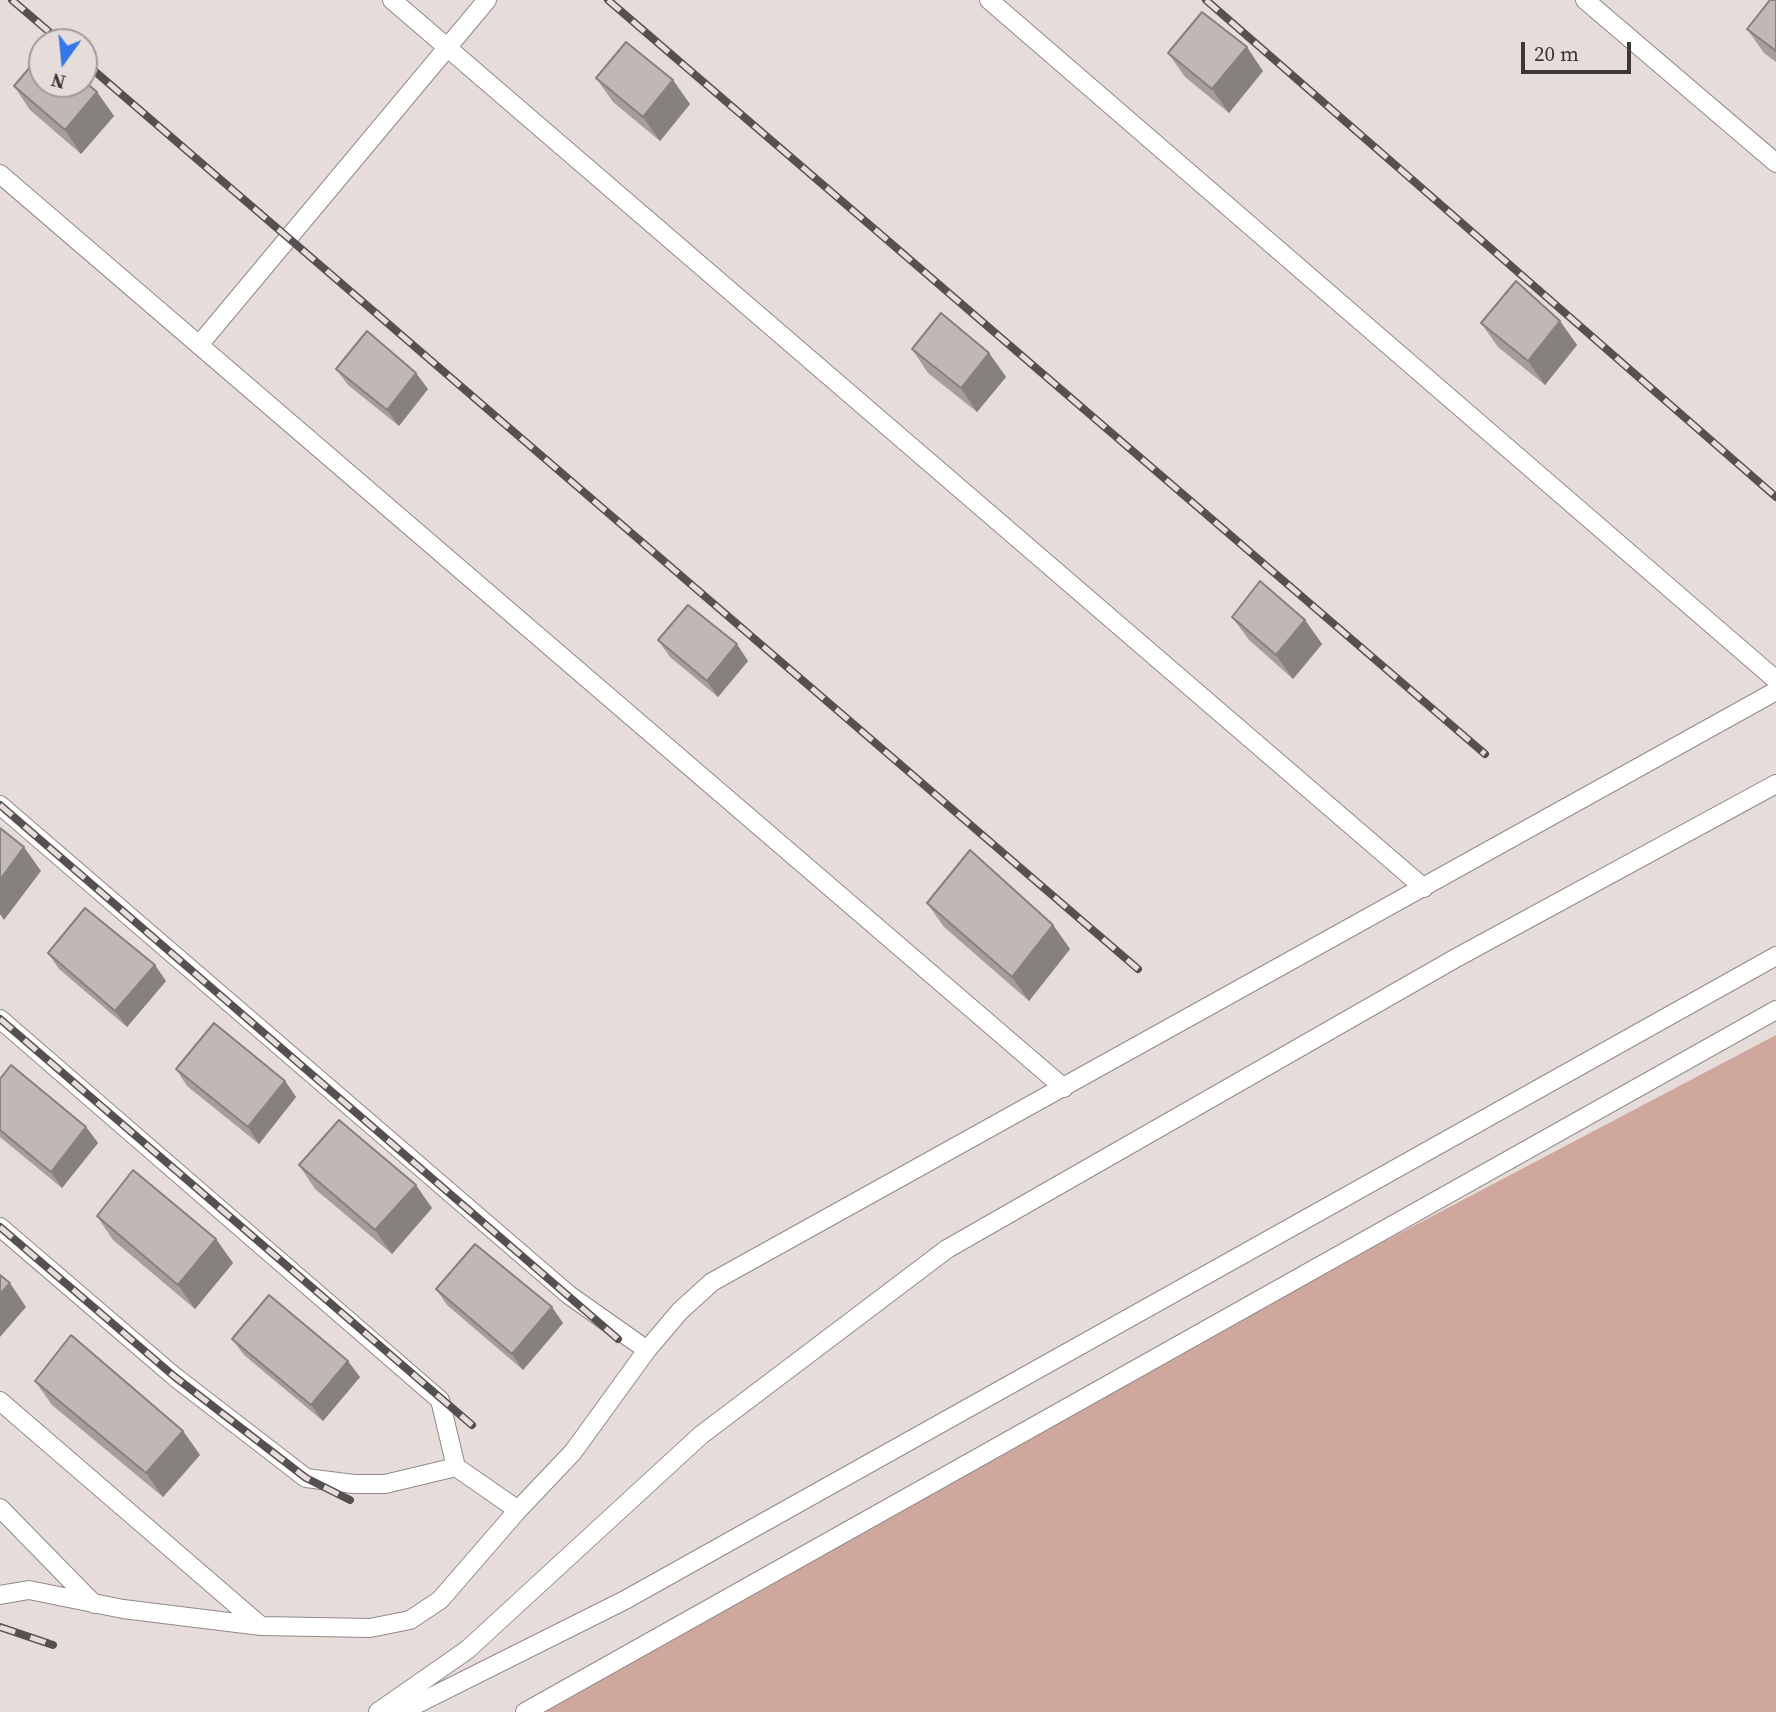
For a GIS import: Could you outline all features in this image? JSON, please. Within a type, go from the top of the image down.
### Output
[{"type":"lane","points":[[392,0],[1424,888]]},
{"type":"lane","points":[[198,345],[487,0]]},
{"type":"lane","points":[[989,0],[1776,680]]},
{"type":"lane","points":[[1586,0],[1776,163]]},
{"type":"lane","points":[[0,174],[1064,1088]]},
{"type":"lane","points":[[0,1595],[29,1590],[94,1604],[261,1626],[370,1628],[410,1620],[440,1600],[518,1510],[573,1452],[647,1350],[680,1311],[712,1282],[1776,691]]},
{"type":"lane","points":[[378,1712],[467,1650],[701,1435],[947,1249],[1456,958],[1776,784]]},
{"type":"lane","points":[[0,805],[569,1295],[647,1350]]},
{"type":"lane","points":[[401,1712],[625,1600],[1776,956]]},
{"type":"lane","points":[[525,1712],[1776,1010]]},
{"type":"lane","points":[[0,1019],[440,1399],[456,1467],[518,1510]]},
{"type":"lane","points":[[0,1227],[175,1377],[306,1478],[354,1484],[385,1484],[456,1467]]},
{"type":"lane","points":[[0,1401],[261,1626]]},
{"type":"lane","points":[[0,1508],[94,1604]]},
{"type":"shaded area","points":[[1776,1035],[1776,1712],[539,1712],[1066,1409]]},
{"type":"building","points":[[1770,0],[1776,0],[1776,51],[1747,29]]},
{"type":"building","points":[[1202,12],[1247,47],[1212,89],[1168,53]]},
{"type":"building","points":[[626,42],[673,80],[643,117],[596,78]]},
{"type":"building","points":[[28,70],[28,98],[92,98],[65,130],[14,86]]},
{"type":"building","points":[[1516,281],[1560,321],[1528,361],[1481,323]]},
{"type":"building","points":[[941,313],[989,353],[961,388],[912,349]]},
{"type":"building","points":[[367,331],[416,373],[387,410],[336,369]]},
{"type":"building","points":[[1260,581],[1305,620],[1276,655],[1232,617]]},
{"type":"building","points":[[688,605],[737,644],[707,681],[658,640]]},
{"type":"building","points":[[0,828],[24,847],[0,880]]},
{"type":"building","points":[[970,850],[1053,925],[1012,977],[927,903]]},
{"type":"building","points":[[85,908],[155,965],[115,1011],[48,953]]},
{"type":"building","points":[[214,1023],[285,1081],[248,1127],[176,1069]]},
{"type":"building","points":[[11,1065],[86,1127],[51,1172],[0,1130],[0,1079]]},
{"type":"building","points":[[339,1120],[416,1185],[375,1230],[299,1165]]},
{"type":"building","points":[[133,1170],[216,1239],[178,1285],[97,1216]]},
{"type":"building","points":[[475,1244],[552,1307],[512,1354],[436,1289]]},
{"type":"building","points":[[0,1275],[10,1283],[0,1294]]},
{"type":"building","points":[[269,1295],[348,1361],[311,1405],[232,1339]]},
{"type":"building","points":[[71,1335],[183,1431],[146,1473],[35,1381]]},
{"type":"railway","points":[[12,0],[45,28]]},
{"type":"railway","points":[[608,0],[1485,754]]},
{"type":"railway","points":[[1206,0],[1776,497]]},
{"type":"railway","points":[[98,74],[1138,969]]},
{"type":"railway","points":[[0,805],[618,1339]]},
{"type":"railway","points":[[0,1019],[472,1425]]},
{"type":"railway","points":[[0,1227],[175,1377],[306,1478],[350,1500]]},
{"type":"railway","points":[[0,1627],[53,1645]]}]
